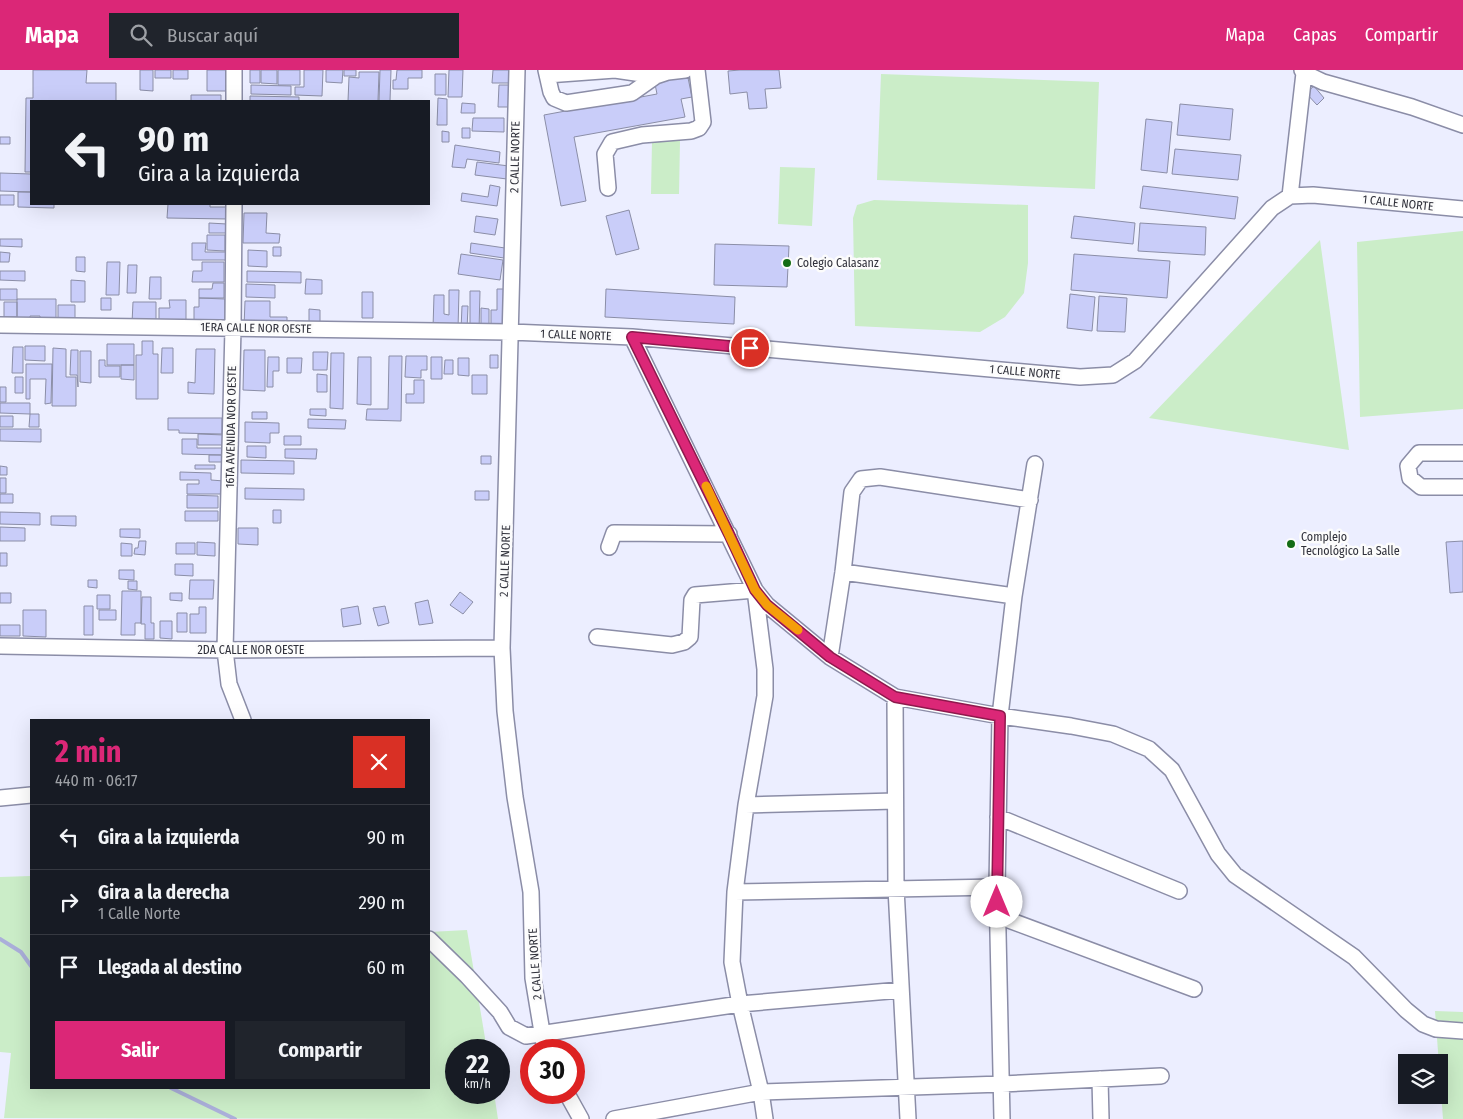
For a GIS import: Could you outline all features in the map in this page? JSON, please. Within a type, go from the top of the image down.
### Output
[{"type":"street","points":[[234,70],[234,100]]},
{"type":"street","name":"2 CALLE NORTE","points":[[516,70],[502,648],[505,711],[514,797],[531,892],[533,978],[543,1039]]},
{"type":"street","points":[[656,76],[615,70],[546,73],[554,98],[566,103],[632,93],[656,76],[685,70]]},
{"type":"street","points":[[614,96],[615,70]]},
{"type":"street","points":[[608,188],[605,154],[612,142],[642,134],[691,131],[699,128],[703,122],[697,70]]},
{"type":"street","points":[[1290,196],[1303,71],[1323,82],[1412,107],[1463,125]]},
{"type":"street","name":"1 CALLE NORTE","points":[[511,332],[632,337],[1080,377],[1113,375],[1136,361],[1272,208],[1290,196],[1313,195],[1463,209]]},
{"type":"street","name":"16TA AVENIDA NOR OESTE","points":[[234,205],[225,650],[229,684],[243,719]]},
{"type":"street","name":"1ERA CALLE NOR OESTE","points":[[0,325],[511,332]]},
{"type":"street","points":[[632,337],[755,590],[767,605],[830,657],[895,697],[1113,734],[1149,749],[1172,770],[1218,854],[1236,875],[1354,957],[1406,1010],[1423,1024],[1463,1032]]},
{"type":"street","points":[[1463,452],[1419,453],[1408,466],[1410,478],[1421,487],[1463,487]]},
{"type":"street","points":[[1002,1119],[997,887],[1000,716],[1014,596],[1035,464]]},
{"type":"street","points":[[830,657],[843,572],[852,492],[861,479],[880,477],[1030,500]]},
{"type":"street","points":[[609,547],[614,533],[729,534]]},
{"type":"street","points":[[843,572],[1014,596]]},
{"type":"street","points":[[598,637],[672,644],[684,642],[690,638],[692,600],[695,595],[755,590]]},
{"type":"street","points":[[755,590],[765,669],[765,696],[746,805],[735,892],[732,962],[761,1092],[765,1119]]},
{"type":"street","name":"2DA CALLE NOR OESTE","points":[[0,646],[225,650],[502,648]]},
{"type":"street","points":[[895,697],[896,888],[908,1119]]},
{"type":"street","points":[[0,798],[30,795]]},
{"type":"street","points":[[746,805],[895,800]]},
{"type":"street","points":[[998,817],[1179,891]]},
{"type":"street","points":[[735,892],[997,887]]},
{"type":"street","points":[[998,916],[1194,989]]},
{"type":"street","points":[[430,940],[467,976],[500,1012],[510,1027],[526,1036],[542,1032],[740,1004],[901,990]]},
{"type":"street","points":[[614,1119],[761,1092],[1002,1084],[1161,1076]]},
{"type":"street","points":[[1100,1079],[1101,1119]]},
{"type":"street","points":[[573,1104],[581,1119]]},
{"type":"green space","points":[[881,74],[1099,82],[1095,189],[877,180]]},
{"type":"green space","points":[[652,141],[680,141],[679,194],[651,194]]},
{"type":"green space","points":[[780,167],[815,168],[812,226],[778,224]]},
{"type":"green space","points":[[874,200],[1028,205],[1028,263],[1024,293],[1005,317],[980,332],[855,326],[853,218],[857,205]]},
{"type":"green space","points":[[1463,231],[1463,409],[1360,417],[1357,242]]},
{"type":"green space","points":[[1320,240],[1349,450],[1149,418]]},
{"type":"green space","points":[[30,876],[30,1089],[430,1089],[430,932],[467,930],[485,1039],[445,1039],[445,1104],[496,1104],[498,1119],[4,1118],[11,1053],[0,1052],[0,877]]},
{"type":"green space","points":[[1435,1011],[1463,1012],[1463,1119],[1443,1119],[1442,1104],[1448,1104],[1448,1054],[1438,1054]]},
{"type":"building","points":[[33,70],[87,70],[86,83],[116,83],[116,100],[30,100],[30,172],[25,172],[26,98],[33,98]]},
{"type":"building","points":[[140,70],[153,70],[153,91],[140,90]]},
{"type":"building","points":[[155,70],[171,70],[171,78],[155,78]]},
{"type":"building","points":[[173,70],[188,70],[188,79],[173,79]]},
{"type":"building","points":[[207,70],[228,70],[227,91],[207,91]]},
{"type":"building","points":[[250,70],[260,70],[260,83],[250,83]]},
{"type":"building","points":[[261,70],[277,70],[277,84],[261,83]]},
{"type":"building","points":[[278,70],[300,70],[300,85],[278,85]]},
{"type":"building","points":[[304,70],[323,70],[322,96],[295,95],[295,87],[304,87]]},
{"type":"building","points":[[326,70],[343,70],[342,83],[326,82]]},
{"type":"building","points":[[344,70],[356,70],[356,76],[344,76]]},
{"type":"building","points":[[380,70],[391,70],[390,100],[379,100]]},
{"type":"building","points":[[397,70],[422,70],[422,78],[408,78],[408,89],[393,89],[393,80],[396,80]]},
{"type":"building","points":[[449,70],[463,70],[462,97],[448,97]]},
{"type":"building","points":[[493,70],[512,70],[511,83],[492,83]]},
{"type":"building","points":[[779,70],[781,88],[765,89],[767,108],[749,109],[747,92],[730,94],[728,71]]},
{"type":"building","points":[[359,72],[379,72],[378,100],[348,100],[349,77],[359,78]]},
{"type":"building","points":[[687,73],[692,97],[681,99],[685,117],[574,137],[586,201],[561,206],[544,115],[657,94],[654,79]]},
{"type":"building","points":[[435,74],[446,74],[446,95],[435,95]]},
{"type":"building","points":[[251,85],[291,86],[291,95],[251,94]]},
{"type":"building","points":[[499,85],[511,85],[510,107],[498,107]]},
{"type":"building","points":[[1314,86],[1324,98],[1317,105],[1306,93]]},
{"type":"building","points":[[191,95],[221,95],[221,100],[191,100]]},
{"type":"building","points":[[250,96],[299,97],[299,100],[250,100]]},
{"type":"building","points":[[438,98],[447,99],[447,125],[437,125]]},
{"type":"building","points":[[462,103],[475,104],[475,113],[461,113]]},
{"type":"building","points":[[1180,104],[1233,109],[1230,140],[1177,135]]},
{"type":"building","points":[[473,118],[504,118],[504,132],[472,131]]},
{"type":"building","points":[[1146,119],[1172,122],[1167,173],[1141,170]]},
{"type":"building","points":[[462,128],[470,128],[470,138],[462,138]]},
{"type":"building","points":[[442,131],[449,132],[449,142],[442,142]]},
{"type":"building","points":[[0,137],[10,137],[10,144],[0,144]]},
{"type":"building","points":[[455,145],[500,152],[499,163],[467,159],[465,168],[452,167]]},
{"type":"building","points":[[1175,149],[1241,155],[1238,180],[1172,174]]},
{"type":"building","points":[[477,162],[509,166],[507,179],[475,175]]},
{"type":"building","points":[[0,173],[30,174],[30,192],[0,191]]},
{"type":"building","points":[[490,185],[500,187],[497,206],[461,201],[462,193],[488,197]]},
{"type":"building","points":[[1143,186],[1238,197],[1235,219],[1140,208]]},
{"type":"building","points":[[18,192],[30,192],[30,205],[54,205],[54,208],[18,207]]},
{"type":"building","points":[[0,195],[14,195],[14,205],[0,205]]},
{"type":"building","points":[[168,205],[229,207],[229,219],[167,218]]},
{"type":"building","points":[[629,210],[639,249],[616,255],[606,216]]},
{"type":"building","points":[[244,213],[267,213],[266,233],[280,234],[279,243],[243,243]]},
{"type":"building","points":[[476,216],[498,219],[495,235],[474,232]]},
{"type":"building","points":[[1074,216],[1135,223],[1133,244],[1071,238]]},
{"type":"building","points":[[209,223],[227,224],[227,233],[209,233]]},
{"type":"building","points":[[1140,223],[1206,227],[1205,255],[1138,251]]},
{"type":"building","points":[[207,235],[225,235],[225,251],[207,250]]},
{"type":"building","points":[[0,239],[22,239],[22,247],[0,246]]},
{"type":"building","points":[[192,243],[206,243],[205,252],[226,252],[226,260],[192,260]]},
{"type":"building","points":[[471,243],[505,248],[504,258],[470,253]]},
{"type":"building","points":[[715,244],[789,246],[787,287],[714,285]]},
{"type":"building","points":[[273,247],[281,247],[281,256],[273,256]]},
{"type":"building","points":[[248,250],[267,251],[267,267],[248,266]]},
{"type":"building","points":[[0,252],[10,253],[9,262],[0,262]]},
{"type":"building","points":[[461,254],[503,260],[500,280],[458,274]]},
{"type":"building","points":[[1074,254],[1170,261],[1167,298],[1071,290]]},
{"type":"building","points":[[76,257],[85,257],[85,272],[76,271]]},
{"type":"building","points":[[107,262],[120,262],[119,295],[106,295]]},
{"type":"building","points":[[202,262],[224,262],[224,282],[192,282],[193,271],[202,271]]},
{"type":"building","points":[[128,265],[137,265],[136,293],[127,293]]},
{"type":"building","points":[[0,271],[25,271],[25,281],[0,280]]},
{"type":"building","points":[[247,271],[301,272],[301,283],[247,282]]},
{"type":"building","points":[[150,277],[161,277],[161,299],[149,299]]},
{"type":"building","points":[[306,279],[322,280],[322,294],[305,294]]},
{"type":"building","points":[[71,280],[85,281],[85,302],[71,302]]},
{"type":"building","points":[[213,283],[224,283],[224,298],[199,298],[199,289],[212,289]]},
{"type":"building","points":[[246,284],[275,285],[275,298],[246,297]]},
{"type":"building","points":[[0,289],[17,289],[17,300],[0,300]]},
{"type":"building","points":[[497,289],[507,289],[506,329],[491,328],[491,310],[497,310]]},
{"type":"building","points":[[606,289],[735,297],[734,324],[605,317]]},
{"type":"building","points":[[449,290],[459,290],[458,329],[433,328],[434,295],[444,295],[444,314],[449,315]]},
{"type":"building","points":[[470,291],[480,291],[479,331],[470,331]]},
{"type":"building","points":[[362,292],[373,292],[373,318],[362,318]]},
{"type":"building","points":[[1070,294],[1095,297],[1092,331],[1067,328]]},
{"type":"building","points":[[1099,296],[1127,298],[1125,332],[1097,331]]},
{"type":"building","points":[[101,298],[111,298],[111,310],[101,310]]},
{"type":"building","points":[[199,298],[225,299],[225,325],[194,325],[194,307],[199,307]]},
{"type":"building","points":[[17,299],[56,299],[56,322],[40,322],[40,316],[30,316],[30,323],[17,323]]},
{"type":"building","points":[[169,300],[186,300],[186,324],[159,324],[159,308],[170,308]]},
{"type":"building","points":[[245,301],[270,301],[270,317],[287,317],[287,328],[244,327]]},
{"type":"building","points":[[4,302],[17,302],[17,317],[4,317]]},
{"type":"building","points":[[133,302],[156,302],[156,323],[132,323]]},
{"type":"building","points":[[58,305],[75,305],[75,319],[58,319]]},
{"type":"building","points":[[462,306],[468,306],[467,330],[461,330]]},
{"type":"building","points":[[481,308],[489,309],[489,330],[481,330]]},
{"type":"building","points":[[309,309],[320,310],[320,324],[309,324]]},
{"type":"building","points":[[142,341],[153,341],[153,354],[158,354],[158,399],[136,399],[136,355],[142,355]]},
{"type":"building","points":[[107,344],[134,344],[134,365],[107,365]]},
{"type":"building","points":[[25,346],[45,346],[45,361],[25,360]]},
{"type":"building","points":[[13,347],[23,347],[23,373],[12,373]]},
{"type":"building","points":[[53,348],[66,349],[66,377],[76,377],[76,406],[52,406]]},
{"type":"building","points":[[162,348],[173,348],[173,373],[161,373]]},
{"type":"building","points":[[196,349],[215,349],[214,394],[188,393],[188,382],[195,383]]},
{"type":"building","points":[[71,350],[78,350],[78,387],[77,375],[70,375]]},
{"type":"building","points":[[244,350],[265,350],[265,391],[243,390]]},
{"type":"building","points":[[80,351],[91,351],[91,383],[80,382]]},
{"type":"building","points":[[313,352],[328,352],[327,370],[313,370]]},
{"type":"building","points":[[331,353],[344,353],[343,409],[330,408]]},
{"type":"building","points":[[490,355],[498,355],[498,368],[490,368]]},
{"type":"building","points":[[389,356],[402,356],[401,421],[366,420],[367,409],[388,409]]},
{"type":"building","points":[[406,356],[427,356],[427,370],[421,370],[421,378],[405,377]]},
{"type":"building","points":[[268,357],[279,357],[279,371],[273,371],[273,387],[267,387]]},
{"type":"building","points":[[358,357],[371,357],[371,405],[357,404]]},
{"type":"building","points":[[431,357],[442,357],[442,379],[431,379]]},
{"type":"building","points":[[287,358],[302,358],[301,373],[287,373]]},
{"type":"building","points":[[458,358],[469,358],[469,376],[458,375]]},
{"type":"building","points":[[99,360],[105,360],[105,366],[120,366],[120,377],[99,377]]},
{"type":"building","points":[[445,360],[453,360],[453,374],[444,374]]},
{"type":"building","points":[[26,364],[52,364],[51,403],[45,404],[46,379],[30,379],[30,399],[26,399]]},
{"type":"building","points":[[121,365],[134,365],[134,380],[121,379]]},
{"type":"building","points":[[317,374],[327,375],[327,392],[317,392]]},
{"type":"building","points":[[472,375],[487,375],[487,394],[472,394]]},
{"type":"building","points":[[15,377],[23,377],[23,393],[15,393]]},
{"type":"building","points":[[414,380],[424,380],[424,403],[406,403],[406,394],[414,394]]},
{"type":"building","points":[[0,387],[6,387],[6,402],[0,402]]},
{"type":"building","points":[[0,403],[30,403],[30,414],[0,413]]},
{"type":"building","points":[[310,409],[326,409],[326,416],[310,415]]},
{"type":"building","points":[[252,412],[267,412],[267,419],[252,419]]},
{"type":"building","points":[[30,414],[39,414],[39,427],[29,427]]},
{"type":"building","points":[[0,416],[13,416],[13,427],[0,427]]},
{"type":"building","points":[[168,418],[222,418],[222,434],[179,433],[179,430],[168,430]]},
{"type":"building","points":[[308,419],[346,420],[345,429],[308,428]]},
{"type":"building","points":[[245,422],[279,423],[279,433],[270,433],[270,443],[245,442]]},
{"type":"building","points":[[0,429],[41,429],[41,442],[0,441]]},
{"type":"building","points":[[198,434],[225,435],[225,445],[198,445]]},
{"type":"building","points":[[284,436],[301,436],[301,445],[284,445]]},
{"type":"building","points":[[182,439],[197,439],[197,448],[223,448],[223,455],[182,454]]},
{"type":"building","points":[[247,446],[266,446],[266,458],[247,457]]},
{"type":"building","points":[[285,449],[317,449],[316,459],[285,458]]},
{"type":"building","points":[[209,455],[225,455],[225,462],[209,462]]},
{"type":"building","points":[[481,456],[491,456],[491,464],[481,464]]},
{"type":"building","points":[[241,460],[294,461],[294,474],[241,473]]},
{"type":"building","points":[[195,465],[215,465],[215,469],[195,469]]},
{"type":"building","points":[[0,466],[7,467],[7,475],[0,475]]},
{"type":"building","points":[[180,472],[211,473],[211,480],[224,481],[224,494],[187,494],[187,484],[199,484],[199,480],[180,480]]},
{"type":"building","points":[[0,478],[6,478],[6,493],[0,493]]},
{"type":"building","points":[[245,488],[304,489],[304,500],[245,499]]},
{"type":"building","points":[[475,491],[489,491],[489,500],[475,500]]},
{"type":"building","points":[[0,494],[13,494],[13,503],[0,503]]},
{"type":"building","points":[[187,495],[218,496],[218,508],[187,508]]},
{"type":"building","points":[[273,510],[281,510],[281,523],[273,523]]},
{"type":"building","points":[[185,511],[218,511],[218,521],[185,521]]},
{"type":"building","points":[[0,512],[40,513],[40,525],[0,524]]},
{"type":"building","points":[[51,516],[76,516],[76,526],[51,525]]},
{"type":"building","points":[[0,527],[25,528],[25,541],[0,541]]},
{"type":"building","points":[[238,528],[258,528],[258,545],[238,544]]},
{"type":"building","points":[[120,529],[140,529],[140,538],[120,537]]},
{"type":"building","points":[[139,541],[146,541],[145,555],[134,554],[135,548],[138,548]]},
{"type":"building","points":[[1463,541],[1463,592],[1450,593],[1446,542]]},
{"type":"building","points":[[197,542],[215,543],[215,556],[197,555]]},
{"type":"building","points":[[121,543],[132,544],[132,556],[121,556]]},
{"type":"building","points":[[176,543],[195,543],[195,554],[176,554]]},
{"type":"building","points":[[0,553],[7,553],[7,566],[0,566]]},
{"type":"building","points":[[175,564],[193,564],[193,576],[175,575]]},
{"type":"building","points":[[119,570],[134,570],[134,580],[119,579]]},
{"type":"building","points":[[88,580],[97,580],[97,588],[88,587]]},
{"type":"building","points":[[190,580],[214,580],[213,599],[189,599]]},
{"type":"building","points":[[128,581],[137,581],[137,590],[128,589]]},
{"type":"building","points":[[122,591],[141,591],[141,623],[135,623],[135,635],[121,635]]},
{"type":"building","points":[[460,592],[473,602],[463,614],[450,605]]},
{"type":"building","points":[[0,593],[11,593],[11,603],[0,603]]},
{"type":"building","points":[[170,593],[182,593],[182,601],[170,600]]},
{"type":"building","points":[[97,595],[110,595],[110,609],[97,609]]},
{"type":"building","points":[[142,597],[151,597],[151,623],[154,623],[154,639],[145,639],[145,624],[141,624]]},
{"type":"building","points":[[428,600],[433,623],[419,625],[415,603]]},
{"type":"building","points":[[84,606],[93,606],[93,635],[84,635]]},
{"type":"building","points":[[358,606],[361,624],[343,627],[341,609]]},
{"type":"building","points":[[385,606],[389,623],[378,626],[373,608]]},
{"type":"building","points":[[199,607],[206,607],[206,633],[190,633],[190,614],[199,614]]},
{"type":"building","points":[[23,610],[46,610],[46,637],[23,636]]},
{"type":"building","points":[[99,610],[116,610],[116,620],[99,620]]},
{"type":"building","points":[[177,613],[187,613],[187,632],[177,632]]},
{"type":"building","points":[[160,621],[172,621],[172,639],[160,638]]},
{"type":"building","points":[[0,625],[20,625],[20,636],[0,636]]},
{"type":"waterway","points":[[0,939],[21,952],[30,965]]},
{"type":"waterway","points":[[173,1089],[235,1119]]},
{"type":"slow traffic","points":[[706,486],[755,590],[767,605],[798,630]]},
{"type":"place","name":"Colegio Calasanz","points":[[787,263]]},
{"type":"place","name":"Complejo Tecnológico La Salle","points":[[1291,544]]},
{"type":"route","points":[[750,348],[632,337],[755,590],[767,605],[830,657],[895,697],[1000,716],[997,902]]}]
